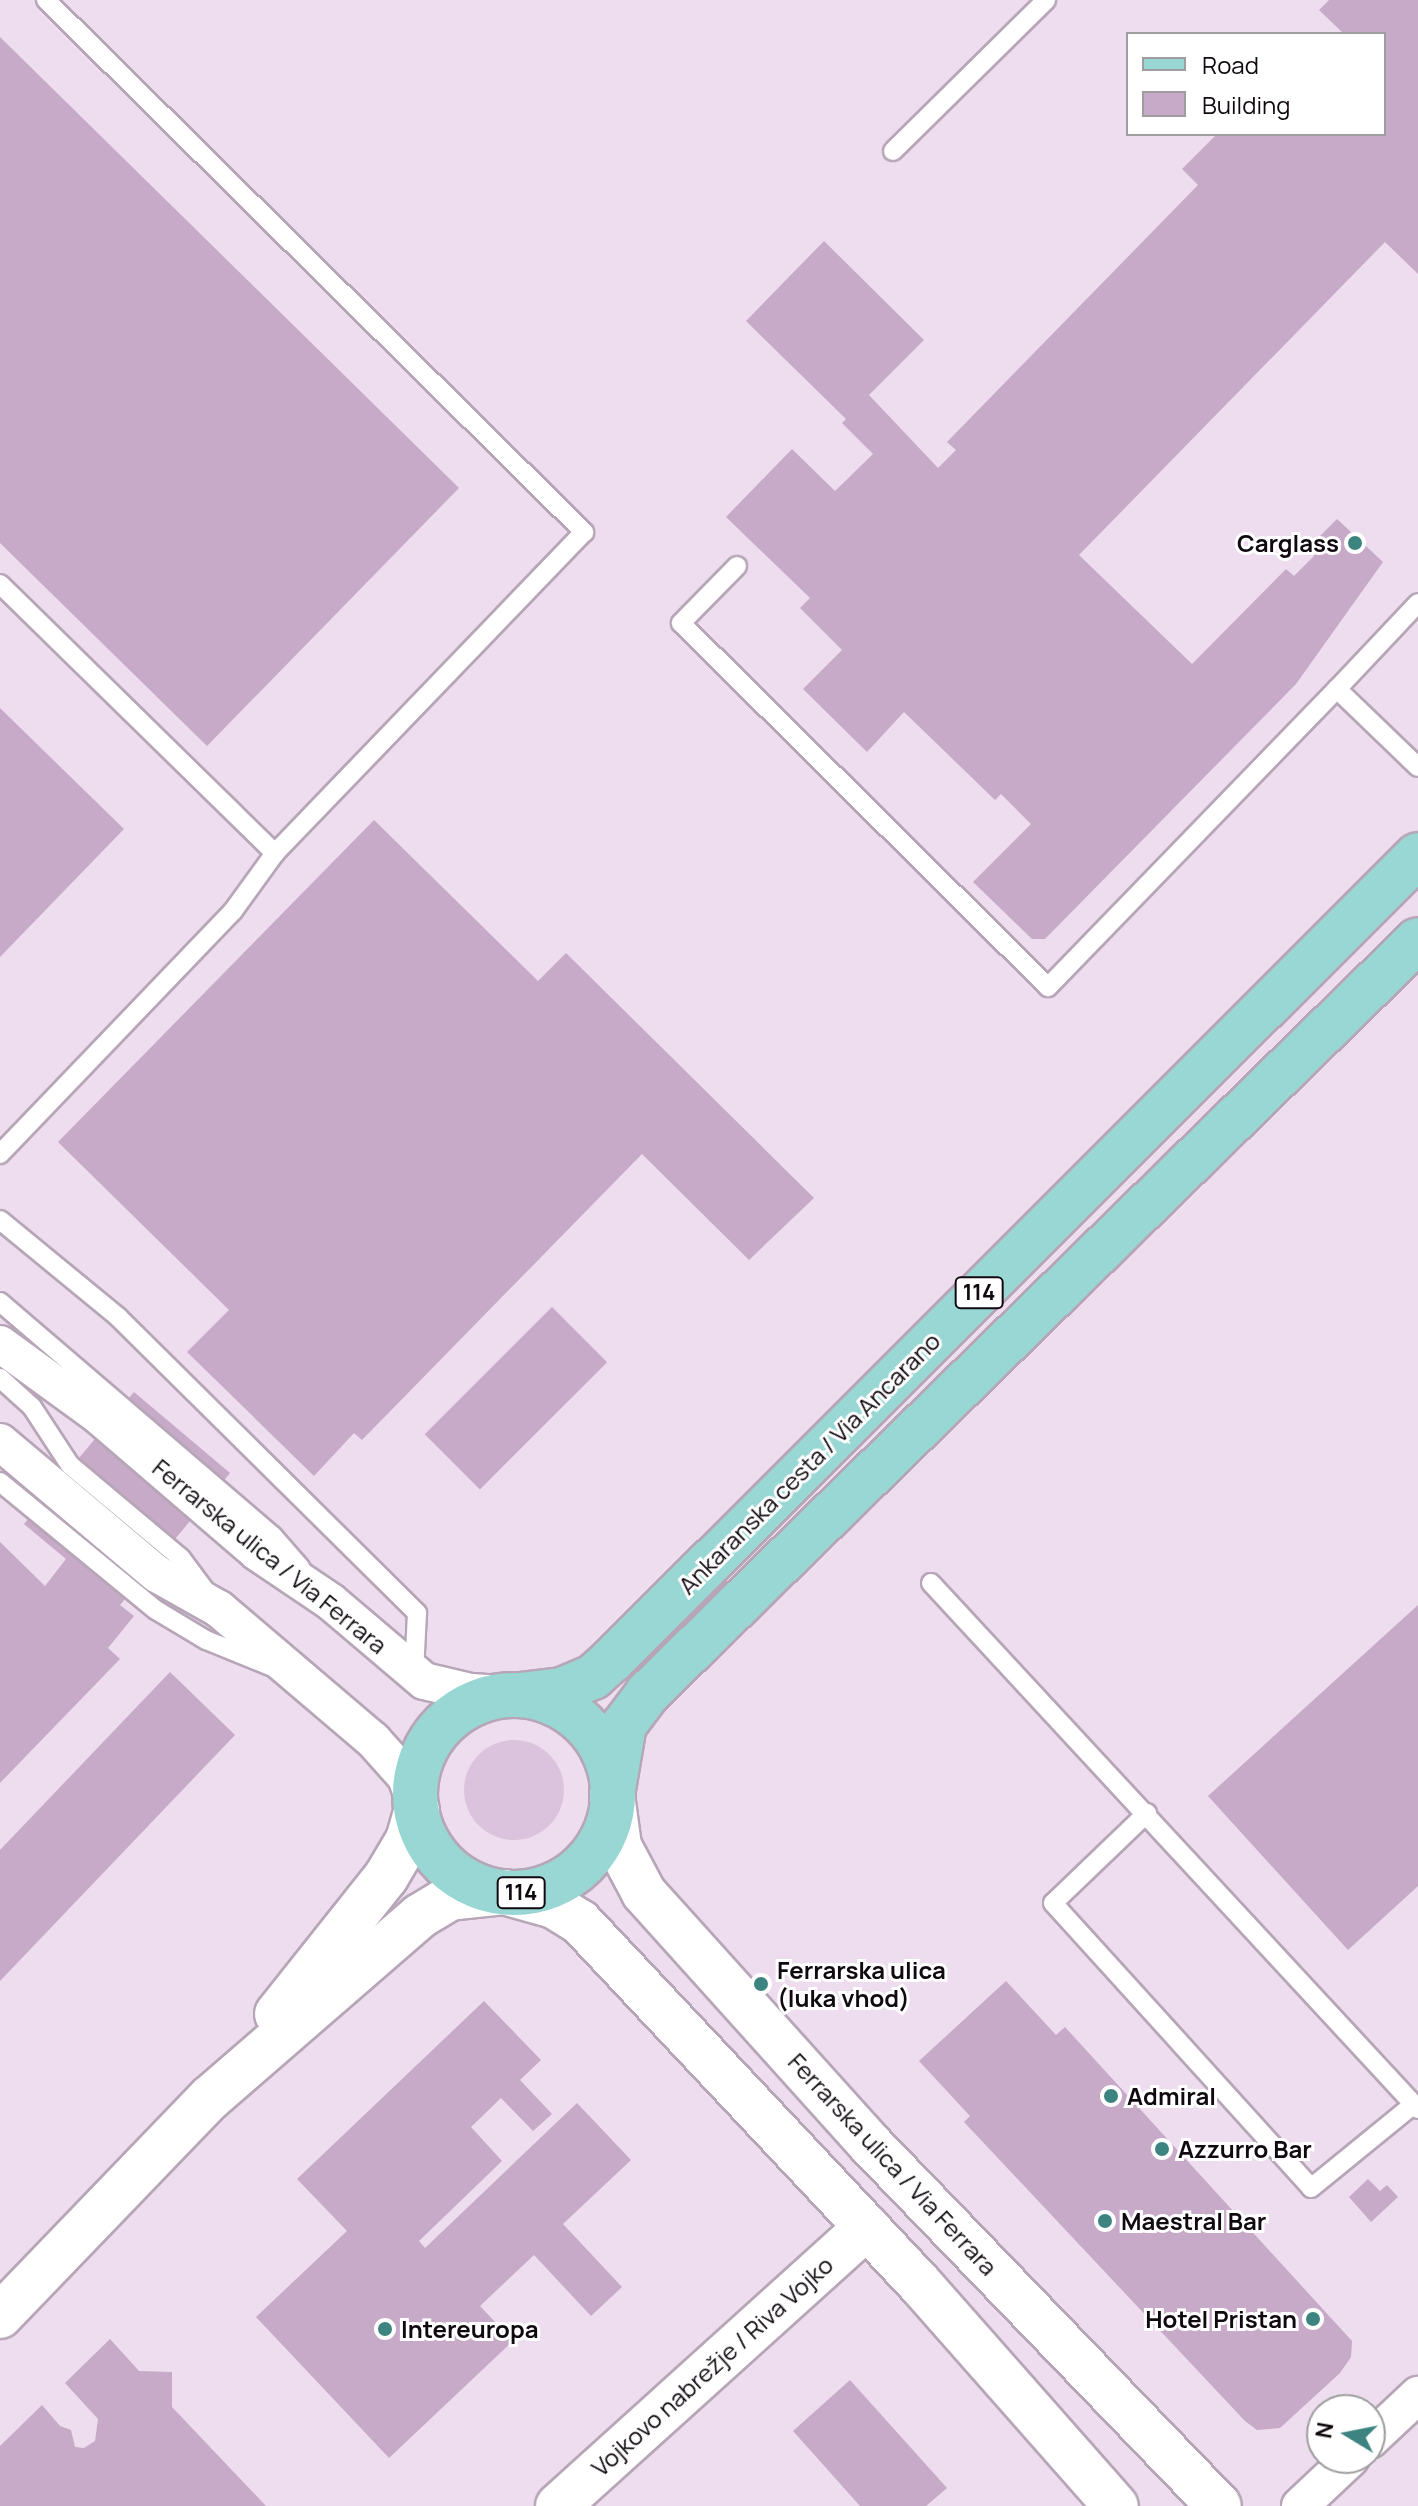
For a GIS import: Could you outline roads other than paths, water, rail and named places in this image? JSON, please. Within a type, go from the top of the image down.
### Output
[{"type":"main road","name":"Ankaranska cesta / Via Ancarano","points":[[520,1695],[562,1690],[593,1677],[612,1660],[1418,855]]},
{"type":"main road","name":"Ankaranska cesta / Via Ancarano","points":[[612,1795],[624,1725],[647,1694],[1418,940]]},
{"type":"main road","name":"114","points":[[520,1695],[555,1703],[582,1721],[602,1748],[612,1795],[600,1843],[580,1868],[552,1886],[504,1892],[458,1876],[434,1854],[414,1792],[420,1759],[436,1731],[461,1709],[492,1697],[520,1695]]},
{"type":"main road","name":"Ferrarska ulica / Via Ferrara","points":[[612,1795],[619,1846],[644,1893],[871,2145],[1219,2506]]},
{"type":"main road","points":[[210,2098],[386,1877],[408,1840],[417,1809]]},
{"type":"main road","points":[[0,2316],[210,2098],[420,1916],[450,1898],[504,1892],[554,1906],[580,1922],[867,2227],[1116,2506]]},
{"type":"main road","name":"Vojkovo nabrežje / Riva Vojko","points":[[558,2506],[867,2227]]},
{"type":"street","name":"Ferrarska ulica / Via Ferrara","points":[[0,1344],[99,1416],[257,1552],[331,1602],[424,1681],[471,1692],[520,1695]]},
{"type":"street","points":[[0,1442],[157,1574],[219,1609],[373,1740],[406,1777],[417,1809]]},
{"type":"street","points":[[1386,2425],[1418,2395]]},
{"type":"street","points":[[1300,2506],[1334,2474]]},
{"type":"lane","points":[[0,1154],[233,911],[275,853],[584,532],[46,0]]},
{"type":"lane","points":[[893,151],[1046,0]]},
{"type":"lane","points":[[737,566],[681,623],[1048,987],[1418,603]]},
{"type":"lane","points":[[0,584],[275,853]]},
{"type":"lane","points":[[1337,689],[1418,767]]},
{"type":"lane","points":[[0,1220],[118,1317],[417,1613],[414,1672]]},
{"type":"lane","points":[[0,1302],[272,1535],[331,1602]]},
{"type":"lane","points":[[0,1378],[32,1407],[70,1465],[181,1558],[219,1609]]},
{"type":"lane","points":[[0,1482],[156,1610],[206,1640],[299,1677]]},
{"type":"lane","points":[[931,1583],[1147,1813],[1416,2107],[1311,2188],[1053,1903],[1147,1813]]},
{"type":"place","name":"Carglass","points":[[1355,543]]},
{"type":"place","name":"Ferrarska ulica (luka vhod)","points":[[761,1984]]},
{"type":"place","name":"Admiral","points":[[1111,2096]]},
{"type":"place","name":"Azzurro Bar","points":[[1162,2149]]},
{"type":"place","name":"Maestral Bar","points":[[1105,2221]]},
{"type":"place","name":"Hotel Pristan","points":[[1313,2319]]},
{"type":"place","name":"Intereuropa","points":[[385,2329]]}]
